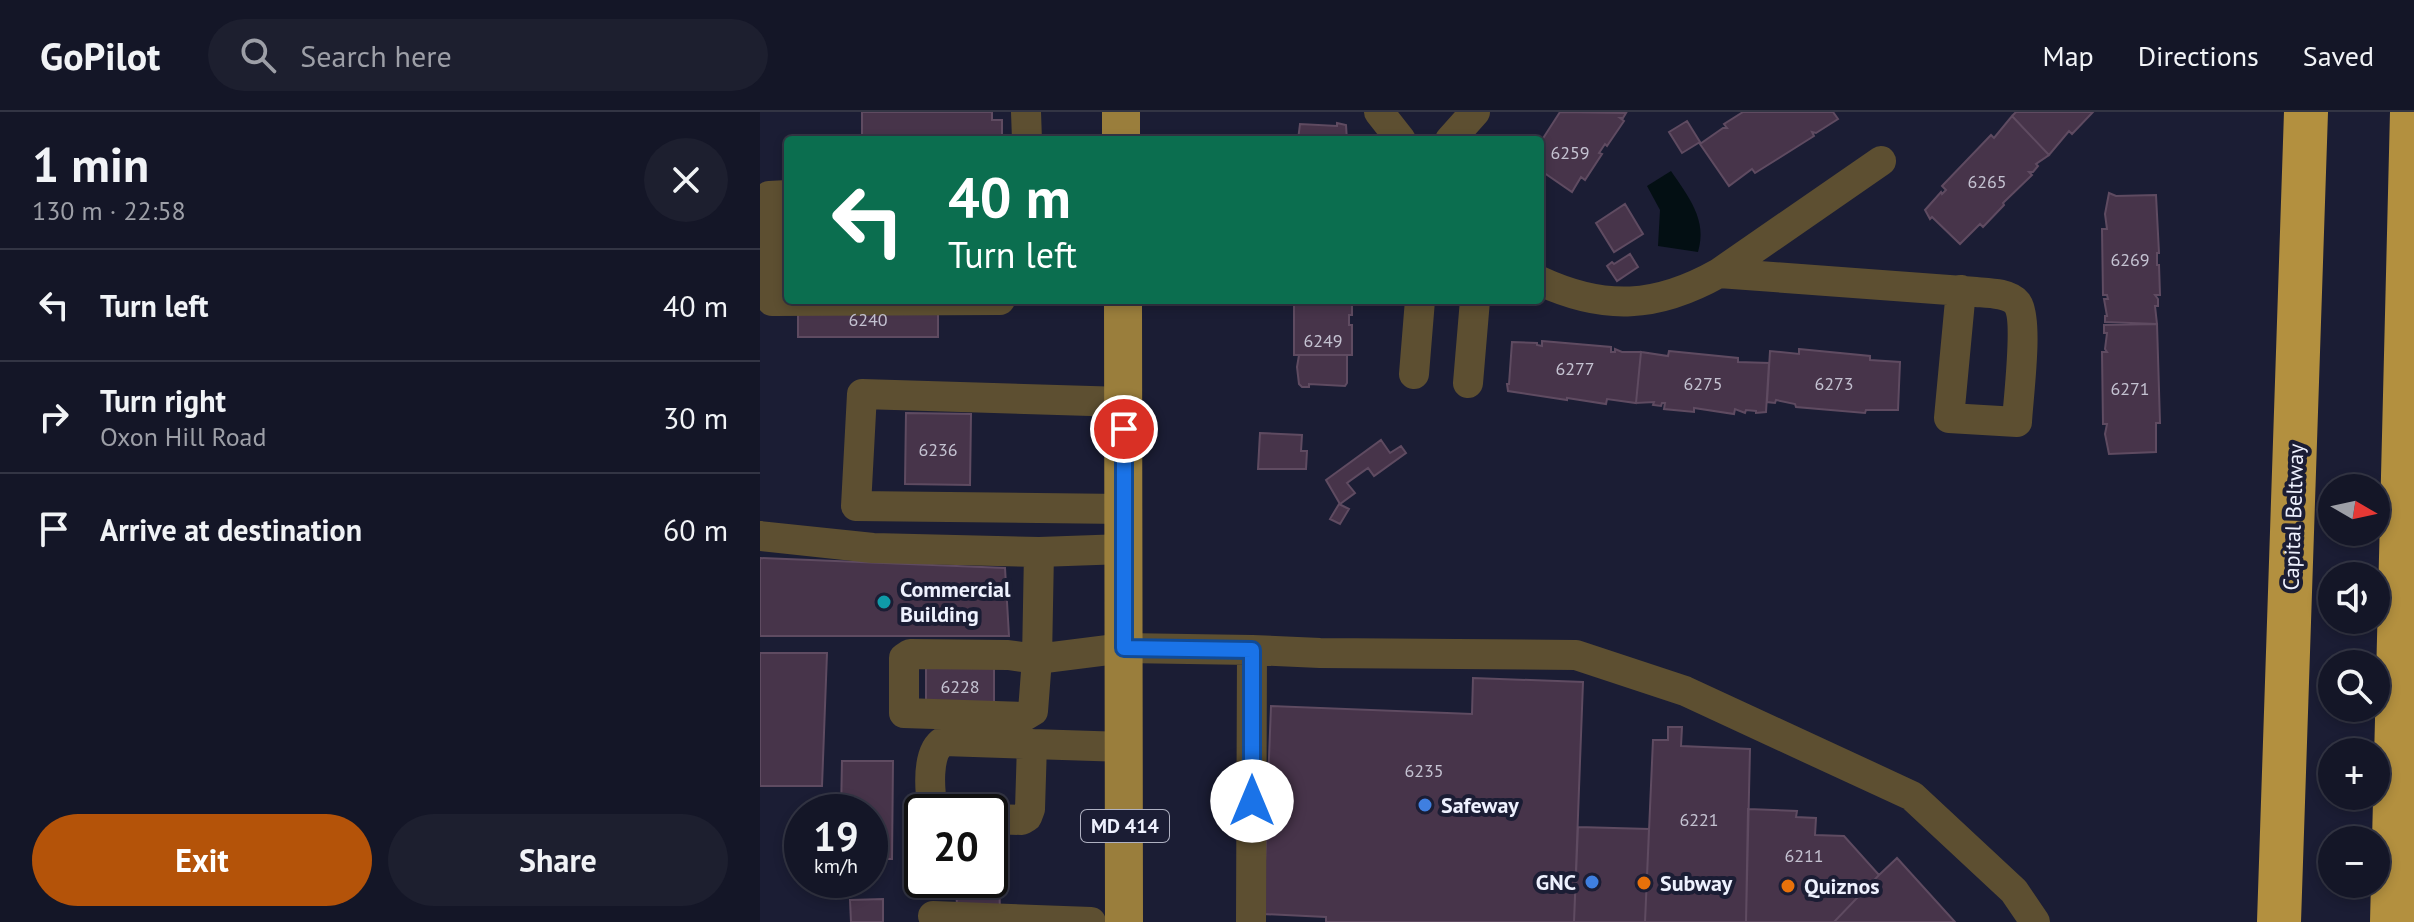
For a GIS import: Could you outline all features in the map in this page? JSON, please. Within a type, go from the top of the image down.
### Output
[{"type":"highway","name":"Capital Beltway","points":[[2279,922],[2306,112]]},
{"type":"highway","points":[[2392,922],[2412,112]]},
{"type":"main road","points":[[1121,112],[1121,136]]},
{"type":"main road","name":"MD 414","points":[[1123,304],[1124,922]]},
{"type":"lane","points":[[1026,112],[1027,136]]},
{"type":"lane","points":[[1379,112],[1398,136]]},
{"type":"lane","points":[[1454,136],[1475,112]]},
{"type":"lane","points":[[1544,283],[1586,299],[1638,302],[1695,286],[1719,273],[1881,161]]},
{"type":"lane","points":[[784,195],[769,196],[772,301],[784,301]]},
{"type":"lane","points":[[1719,273],[1961,290]]},
{"type":"lane","points":[[1414,374],[1420,304]]},
{"type":"lane","points":[[1468,383],[1475,304]]},
{"type":"lane","points":[[1124,402],[862,394],[856,506],[1124,509]]},
{"type":"lane","points":[[760,536],[873,548],[1039,552],[1124,549]]},
{"type":"lane","points":[[1039,552],[1037,659],[1124,648],[1576,655],[1685,691],[1912,796],[2014,891],[2035,922]]},
{"type":"lane","points":[[1251,922],[1252,650]]},
{"type":"lane","points":[[933,794],[932,756],[936,746],[944,741],[1125,747]]},
{"type":"lane","points":[[1008,820],[1022,820],[1030,809],[1032,744]]},
{"type":"lane","points":[[933,916],[1091,922]]},
{"type":"shaded area","points":[[1671,171],[1695,209],[1700,229],[1698,252],[1658,246],[1660,210],[1647,186]]},
{"type":"building","points":[[862,112],[992,112],[992,120],[1002,120],[1002,135],[862,136]]},
{"type":"building","points":[[1560,112],[1626,113],[1620,118],[1624,121],[1599,153],[1602,154],[1585,180],[1581,177],[1572,192],[1544,173],[1544,137]]},
{"type":"building","points":[[1743,112],[1833,112],[1838,119],[1816,133],[1812,132],[1814,136],[1755,173],[1752,169],[1729,186],[1700,144],[1727,128],[1724,124]]},
{"type":"building","points":[[2016,112],[2093,112],[2072,134],[2069,131],[2049,155],[2012,116]]},
{"type":"building","points":[[2012,116],[2049,155],[2036,164],[2038,166],[2033,172],[2029,172],[2032,175],[1983,227],[1980,224],[1960,244],[1932,217],[1930,219],[1925,210],[1946,190],[1942,186],[1991,135],[1994,138]]},
{"type":"building","points":[[1687,121],[1700,142],[1682,153],[1669,132]]},
{"type":"building","points":[[1337,123],[1346,125],[1347,136],[1298,136],[1300,124],[1337,126]]},
{"type":"building","points":[[2109,193],[2116,196],[2156,195],[2160,295],[2155,295],[2158,299],[2158,306],[2155,306],[2157,324],[2105,322],[2104,299],[2108,299],[2107,295],[2103,295],[2102,229],[2107,229],[2105,214]]},
{"type":"building","points":[[1625,204],[1643,234],[1614,252],[1596,223]]},
{"type":"building","points":[[1630,254],[1638,267],[1617,281],[1607,266]]},
{"type":"building","points":[[798,304],[938,304],[938,337],[798,337]]},
{"type":"building","points":[[1294,304],[1352,304],[1349,325],[1352,325],[1352,355],[1294,355]]},
{"type":"building","points":[[2157,324],[2160,423],[2156,423],[2156,452],[2109,454],[2105,434],[2107,424],[2103,424],[2102,352],[2107,352],[2104,325]]},
{"type":"building","points":[[1542,341],[1611,347],[1611,352],[1615,349],[1641,352],[1636,403],[1607,399],[1606,404],[1508,391],[1512,342],[1542,346]]},
{"type":"building","points":[[1799,349],[1900,362],[1898,410],[1866,410],[1865,413],[1796,407],[1795,404],[1776,400],[1775,403],[1767,402],[1770,351],[1799,354]]},
{"type":"building","points":[[1669,351],[1738,358],[1738,362],[1769,363],[1766,412],[1746,410],[1745,413],[1735,409],[1734,414],[1694,408],[1694,412],[1664,409],[1665,403],[1661,406],[1653,405],[1654,402],[1636,403],[1641,352],[1668,356]]},
{"type":"building","points":[[1299,355],[1347,355],[1347,383],[1345,386],[1309,384],[1309,387],[1302,387],[1297,367]]},
{"type":"building","points":[[906,413],[971,414],[970,485],[905,484]]},
{"type":"building","points":[[1260,433],[1302,435],[1301,451],[1307,451],[1306,469],[1258,469]]},
{"type":"building","points":[[1381,440],[1390,453],[1401,446],[1406,453],[1374,476],[1368,468],[1347,483],[1355,493],[1340,504],[1326,480]]},
{"type":"building","points":[[1339,504],[1349,509],[1340,524],[1330,519]]},
{"type":"building","name":"Commercial Building","points":[[760,558],[1005,568],[1009,636],[760,636]]},
{"type":"building","points":[[760,653],[827,653],[822,786],[760,786]]},
{"type":"building","points":[[926,662],[994,662],[994,710],[926,710]]},
{"type":"building","points":[[1473,678],[1583,682],[1574,922],[1326,922],[1326,917],[1263,914],[1271,706],[1472,714]]},
{"type":"building","points":[[1668,727],[1682,727],[1681,746],[1750,749],[1746,922],[1645,922],[1653,740],[1668,740]]},
{"type":"building","points":[[842,761],[893,761],[892,859],[888,859],[888,794],[841,794]]},
{"type":"building","points":[[1748,809],[1797,811],[1796,817],[1816,818],[1815,835],[1844,836],[1879,875],[1834,922],[1746,922]]},
{"type":"building","points":[[1578,827],[1649,829],[1645,922],[1574,922]]},
{"type":"building","points":[[1897,858],[1955,922],[1834,922],[1879,875]]},
{"type":"building","points":[[957,898],[1000,898],[1000,916],[957,905]]},
{"type":"building","points":[[883,899],[883,922],[851,922],[850,900]]},
{"type":"place","name":"Commercial Building","points":[[884,602]]},
{"type":"place","name":"Safeway","points":[[1425,805]]},
{"type":"place","name":"GNC","points":[[1592,882]]},
{"type":"place","name":"Subway","points":[[1644,883]]},
{"type":"place","name":"Quiznos","points":[[1788,886]]},
{"type":"route","points":[[1124,429],[1124,648],[1252,650],[1252,801]]}]
